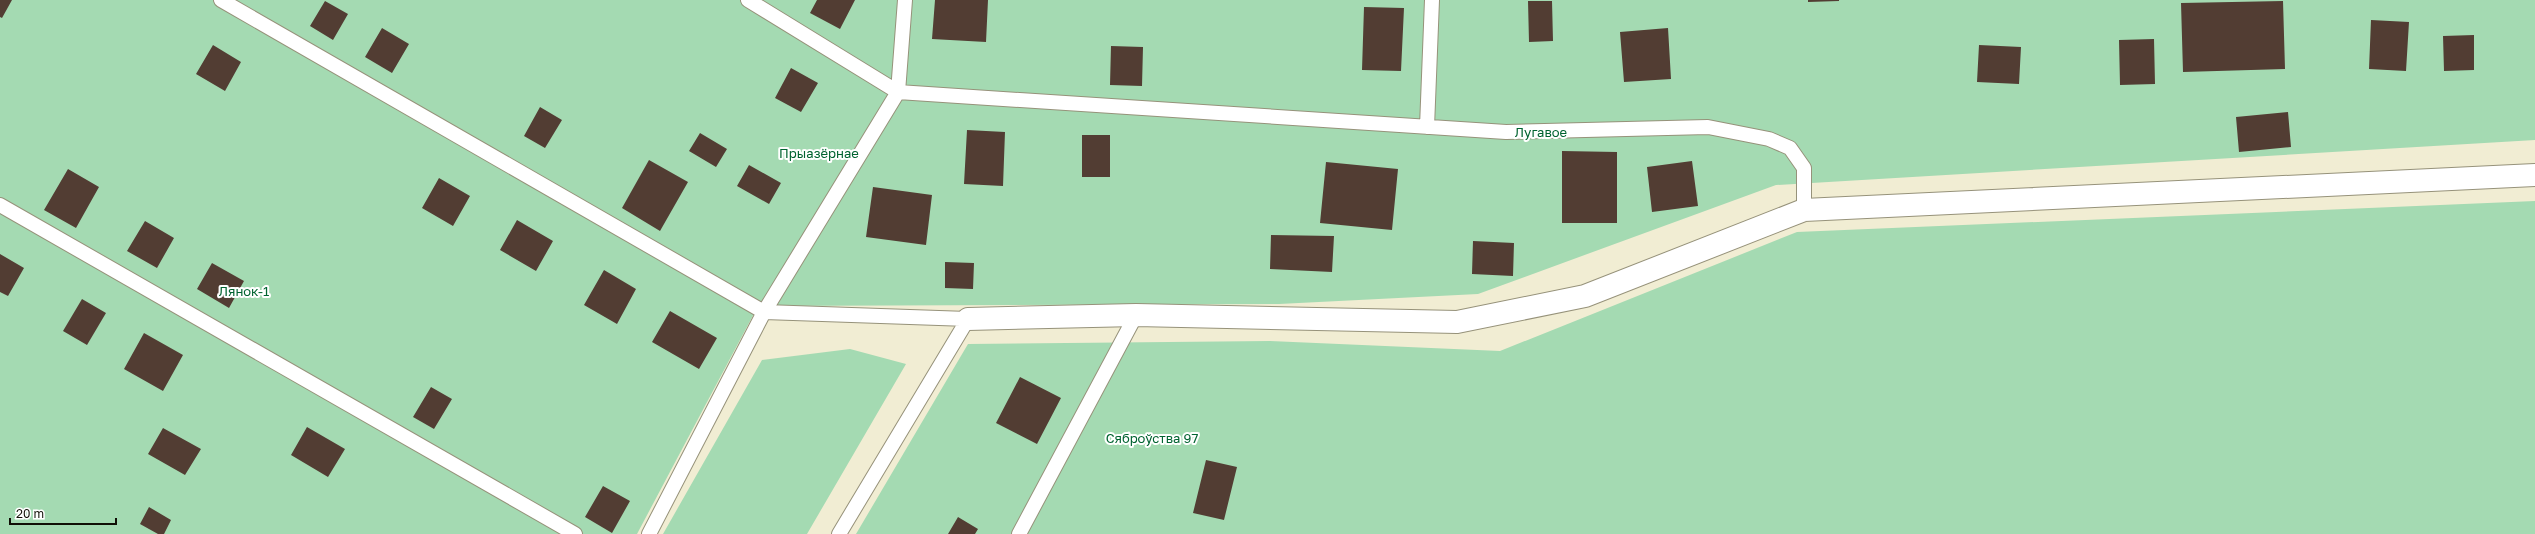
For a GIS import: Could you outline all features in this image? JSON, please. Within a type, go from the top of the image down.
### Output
[{"type":"street","points":[[968,318],[1136,315],[1457,322],[1585,296],[1804,210],[2535,175]]},
{"type":"lane","points":[[221,0],[764,312],[968,318],[839,534]]},
{"type":"lane","points":[[748,0],[898,92],[1506,132],[1708,127],[1769,139],[1790,148],[1804,168],[1804,210]]},
{"type":"lane","points":[[649,534],[764,312],[898,92],[905,0]]},
{"type":"lane","points":[[1426,127],[1432,0]]},
{"type":"lane","points":[[0,205],[575,534]]},
{"type":"lane","points":[[1019,534],[1136,315]]},
{"type":"green space","points":[[0,0],[2535,0],[2535,140],[1776,185],[1478,294],[1279,304],[758,306],[637,534],[0,534]]},
{"type":"green space","name":"Сяброўства 97","points":[[2535,201],[2535,534],[856,534],[968,344],[1270,341],[1500,351],[1797,232]]},
{"type":"green space","points":[[850,349],[906,364],[807,534],[663,534],[762,360]]},
{"type":"building","points":[[0,0],[12,0],[2,18],[0,17]]},
{"type":"building","points":[[817,0],[855,0],[840,29],[810,13]]},
{"type":"building","points":[[935,0],[988,0],[986,42],[932,39]]},
{"type":"building","points":[[1808,0],[1839,0],[1839,1],[1808,2]]},
{"type":"building","points":[[325,1],[348,14],[333,40],[310,26]]},
{"type":"building","points":[[1528,1],[1552,1],[1553,41],[1529,42]]},
{"type":"building","points":[[2283,1],[2285,69],[2183,72],[2181,3]]},
{"type":"building","points":[[1364,7],[1404,8],[1401,71],[1362,70]]},
{"type":"building","points":[[2371,20],[2409,22],[2406,71],[2369,69]]},
{"type":"building","points":[[382,28],[409,44],[392,73],[365,57]]},
{"type":"building","points":[[1668,28],[1671,79],[1624,82],[1620,32]]},
{"type":"building","points":[[2474,35],[2474,70],[2444,71],[2443,36]]},
{"type":"building","points":[[2154,39],[2155,84],[2120,85],[2119,40]]},
{"type":"building","points":[[213,45],[241,62],[225,91],[196,74]]},
{"type":"building","points":[[1979,45],[2021,47],[2019,84],[1977,82]]},
{"type":"building","points":[[1111,46],[1143,47],[1142,86],[1110,85]]},
{"type":"building","points":[[791,68],[818,83],[801,112],[775,98]]},
{"type":"building","points":[[540,107],[562,120],[545,148],[524,136]]},
{"type":"building","points":[[2288,112],[2291,147],[2239,152],[2236,117]]},
{"type":"building","points":[[967,130],[1005,132],[1003,186],[964,184]]},
{"type":"building","points":[[700,133],[727,149],[716,167],[689,151]]},
{"type":"building","points":[[1082,135],[1110,135],[1110,177],[1082,177]]},
{"type":"building","points":[[1562,151],[1617,152],[1617,223],[1562,223]]},
{"type":"building","points":[[649,160],[688,182],[660,231],[622,208]]},
{"type":"building","points":[[1692,161],[1698,206],[1652,212],[1647,167]]},
{"type":"building","points":[[1326,162],[1398,169],[1392,230],[1320,223]]},
{"type":"building","points":[[749,165],[781,183],[769,204],[737,186]]},
{"type":"building","points":[[68,169],[99,187],[76,228],[44,210]]},
{"type":"building","points":[[439,178],[470,196],[453,226],[422,208]]},
{"type":"building","points":[[873,187],[932,195],[926,245],[866,237]]},
{"type":"building","points":[[517,220],[553,241],[536,271],[500,250]]},
{"type":"building","points":[[145,221],[174,238],[157,268],[127,251]]},
{"type":"building","points":[[1271,235],[1334,236],[1332,272],[1270,269]]},
{"type":"building","points":[[1473,241],[1514,243],[1513,276],[1472,274]]},
{"type":"building","points":[[0,254],[24,268],[8,296],[0,292]]},
{"type":"building","points":[[945,262],[974,263],[973,289],[945,288]]},
{"type":"building","points":[[212,263],[244,281],[229,308],[197,289]]},
{"type":"building","points":[[604,270],[636,289],[617,324],[584,305]]},
{"type":"building","points":[[82,299],[106,313],[87,345],[63,331]]},
{"type":"building","points":[[670,311],[717,338],[699,369],[652,342]]},
{"type":"building","points":[[144,333],[183,355],[163,391],[124,369]]},
{"type":"building","points":[[1020,377],[1061,398],[1037,444],[996,423]]},
{"type":"building","points":[[431,387],[452,399],[434,429],[413,417]]},
{"type":"building","points":[[307,427],[345,449],[328,477],[291,455]]},
{"type":"building","points":[[163,428],[201,449],[185,475],[148,454]]},
{"type":"building","points":[[1206,460],[1237,467],[1224,520],[1193,513]]},
{"type":"building","points":[[603,486],[630,501],[612,533],[585,517]]},
{"type":"building","points":[[149,507],[171,520],[164,534],[158,534],[140,524]]},
{"type":"building","points":[[958,517],[978,529],[975,534],[948,534]]},
{"type":"park label","name":"Лугавое","points":[[1541,132]]},
{"type":"park label","name":"Прыазёрнае","points":[[819,153]]},
{"type":"park label","name":"Лянок-1","points":[[244,291]]}]
